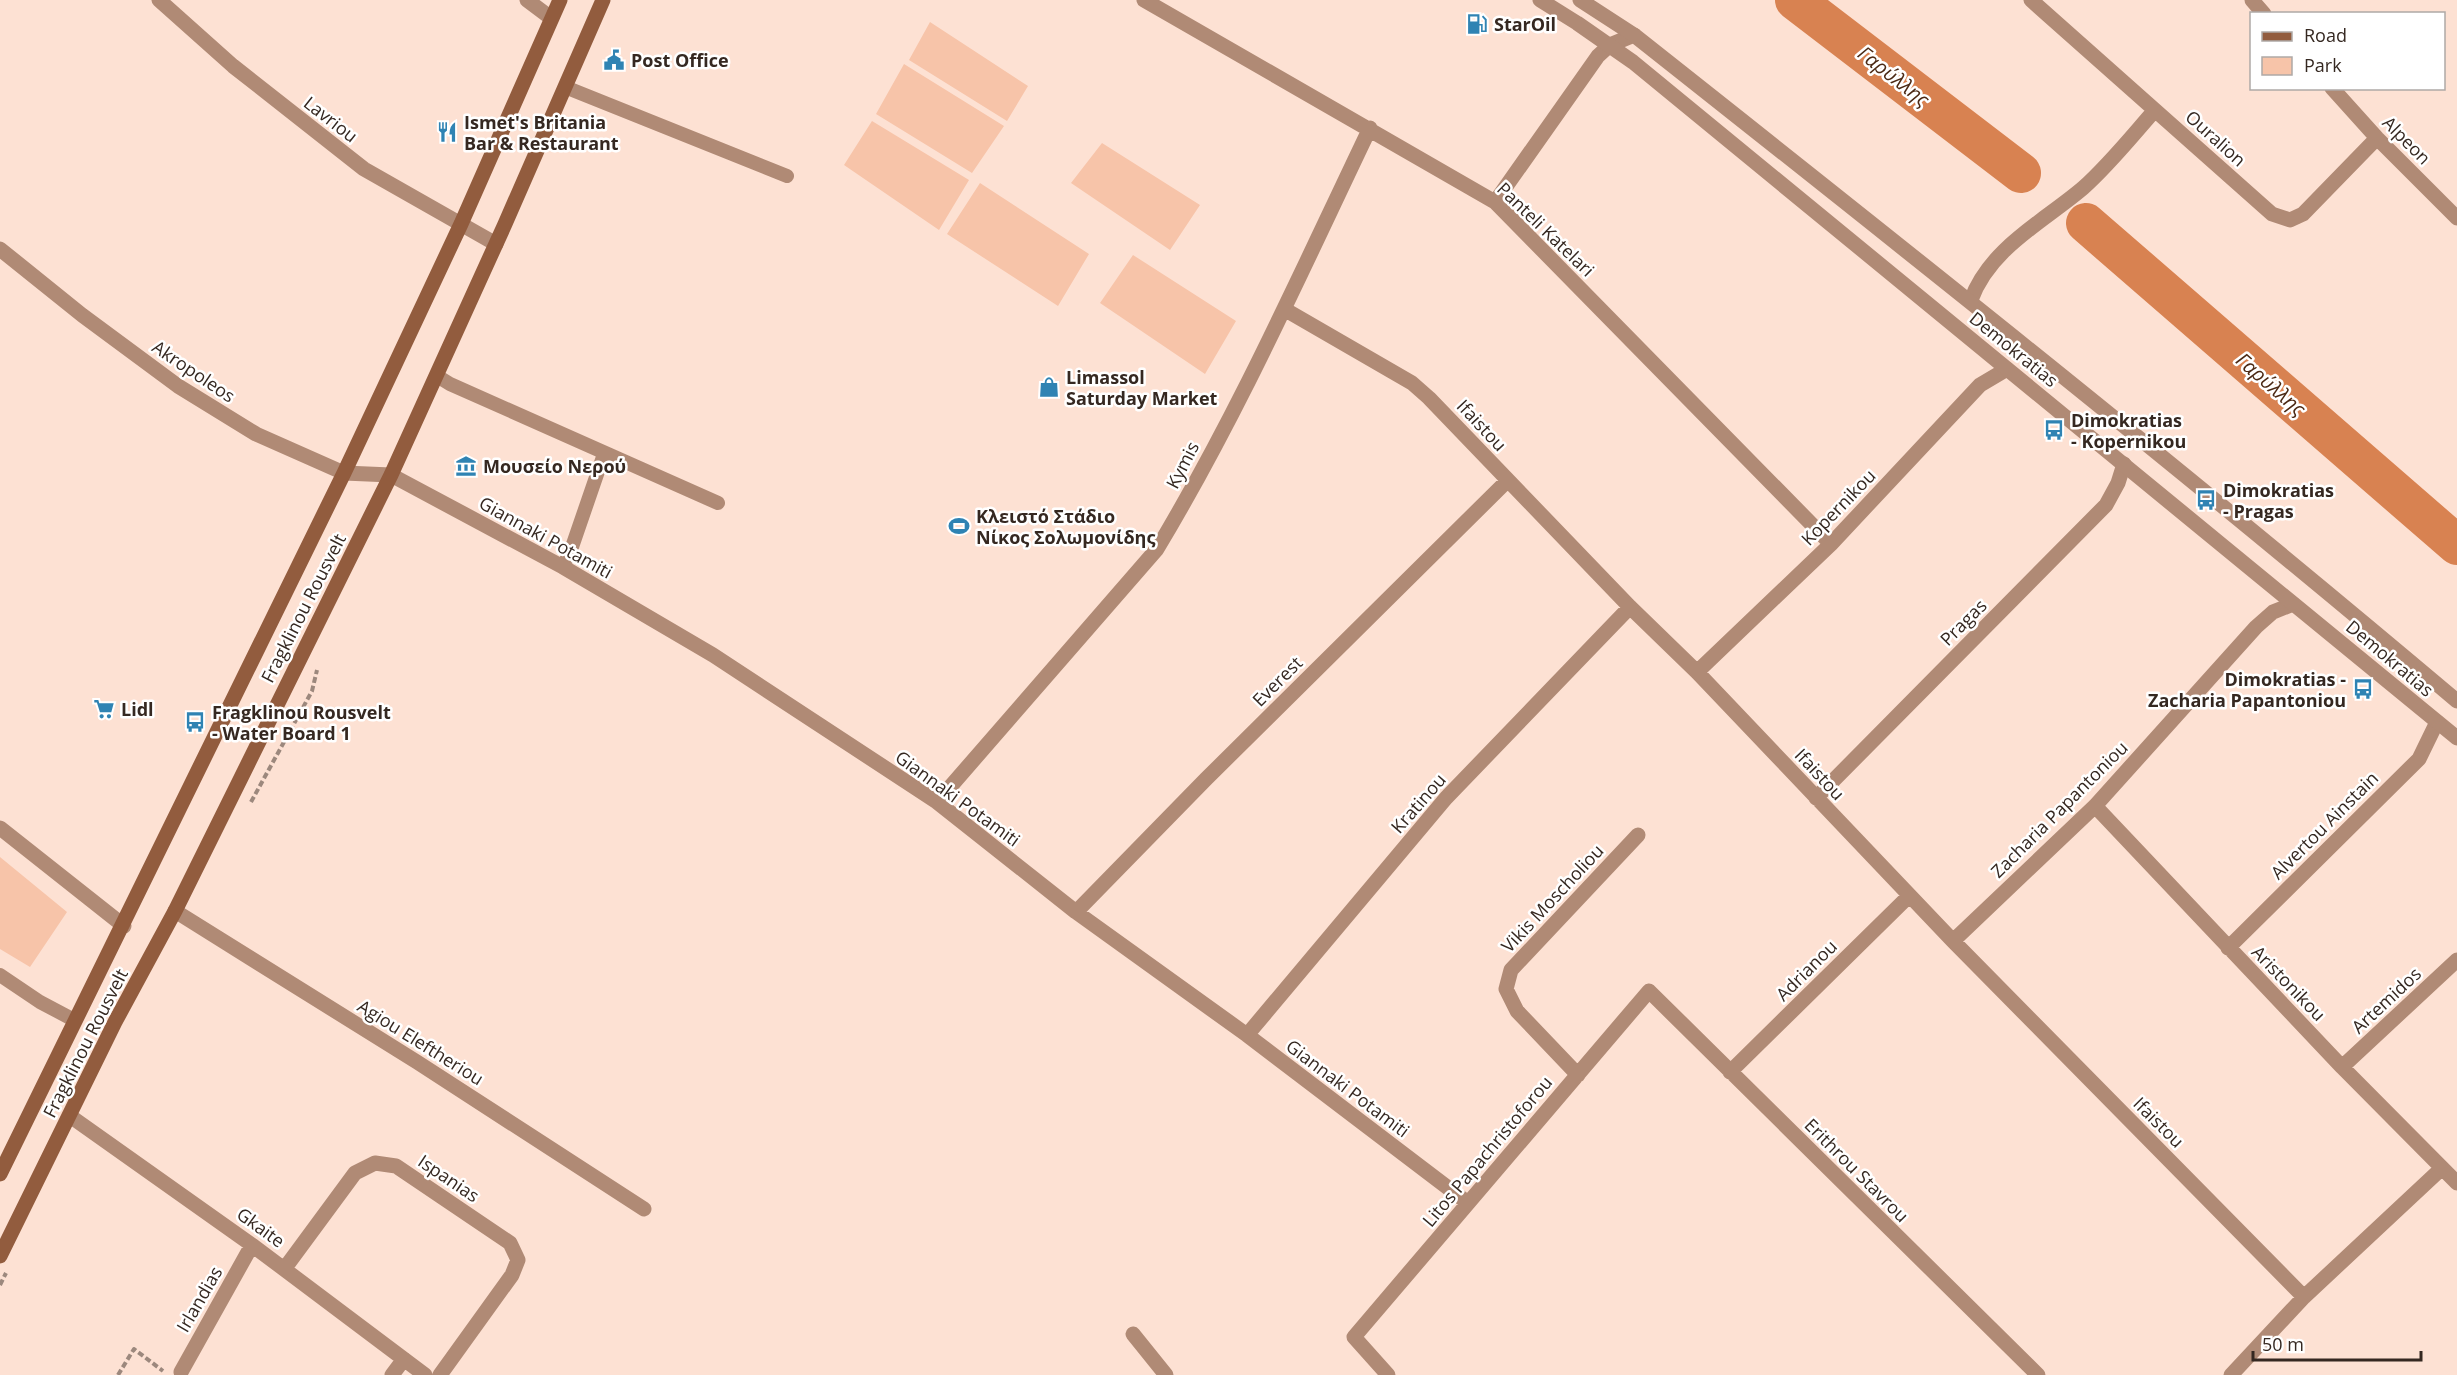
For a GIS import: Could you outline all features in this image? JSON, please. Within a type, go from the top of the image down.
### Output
[{"type":"main road","name":"Fragklinou Rousvelt","points":[[0,1174],[74,1020],[124,926],[344,473],[461,224],[560,0]]},
{"type":"main road","name":"Fragklinou Rousvelt","points":[[1,1253],[115,1022],[175,911],[391,475],[603,0]]},
{"type":"street","name":"Lavriou","points":[[159,0],[233,66],[364,169],[496,244]]},
{"type":"street","points":[[527,0],[551,18]]},
{"type":"street","name":"Panteli Katelari","points":[[1144,0],[1495,202],[1831,544]]},
{"type":"street","name":"Demokratias","points":[[1540,0],[1610,45],[2457,738]]},
{"type":"street","name":"Demokratias","points":[[1580,0],[1634,35],[1971,300],[2319,584],[2457,701]]},
{"type":"street","name":"Ouralion","points":[[2031,0],[2272,214],[2290,220],[2303,214],[2377,138]]},
{"type":"street","points":[[2252,0],[2262,12]]},
{"type":"street","points":[[1495,202],[1598,56],[1610,45],[1634,35]]},
{"type":"street","name":"Alpeon","points":[[2334,90],[2377,138],[2457,218]]},
{"type":"street","points":[[1971,300],[1978,281],[2025,231],[2083,187],[2155,110]]},
{"type":"street","name":"Kymis","points":[[938,802],[1158,549],[1183,507],[1284,309],[1370,129]]},
{"type":"street","name":"Akropoleos","points":[[0,249],[82,315],[178,386],[256,434],[344,473],[391,475]]},
{"type":"street","name":"Ifaistou","points":[[1284,309],[1412,383],[1429,398],[1630,607],[1697,672],[1909,896],[2304,1298]]},
{"type":"street","name":"Kopernikou","points":[[1697,672],[1831,544],[1980,385],[2007,369]]},
{"type":"street","name":"Pragas","points":[[1816,798],[2106,506],[2118,483],[2124,464]]},
{"type":"street","name":"Giannaki Potamiti","points":[[391,475],[563,567],[713,655],[938,802],[1076,912],[1247,1035],[1468,1203]]},
{"type":"street","name":"Everest","points":[[1076,912],[1206,779],[1507,481]]},
{"type":"street","name":"Zacharia Papantoniou","points":[[1953,941],[2095,806],[2256,627],[2273,612],[2293,603]]},
{"type":"street","name":"Kratinou","points":[[1247,1035],[1446,798],[1630,607]]},
{"type":"street","name":"Alvertou Ainstain","points":[[2228,948],[2419,759],[2437,722]]},
{"type":"street","name":"Aristonikou","points":[[2095,806],[2342,1067],[2457,1183]]},
{"type":"street","points":[[0,828],[124,926]]},
{"type":"street","name":"Vikis Moscholiou","points":[[1578,1075],[1517,1011],[1506,989],[1511,970],[1638,835]]},
{"type":"street","name":"Adrianou","points":[[1730,1072],[1909,896]]},
{"type":"street","name":"Agiou Eleftheriou","points":[[175,911],[417,1062],[644,1209]]},
{"type":"street","name":"Artemidos","points":[[2342,1067],[2457,960]]},
{"type":"street","name":"Litos Papachristoforou","points":[[1388,1375],[1354,1337],[1649,991]]},
{"type":"street","name":"Erithrou Stavrou","points":[[1649,991],[2038,1375]]},
{"type":"street","name":"Gkaite","points":[[70,1116],[285,1269],[422,1374]]},
{"type":"street","name":"Ispanias","points":[[285,1269],[355,1173],[375,1163],[396,1166],[510,1244],[518,1260],[512,1275],[440,1375]]},
{"type":"street","points":[[2231,1375],[2304,1298],[2441,1169]]},
{"type":"street","name":"Irlandias","points":[[175,1373],[252,1245]]},
{"type":"street","points":[[1133,1334],[1166,1375]]},
{"type":"street","points":[[392,1375],[404,1359]]},
{"type":"lane","points":[[565,87],[787,176]]},
{"type":"lane","points":[[437,376],[604,454],[718,503]]},
{"type":"lane","points":[[563,567],[572,548],[604,454]]},
{"type":"lane","points":[[0,975],[40,1002],[74,1020]]},
{"type":"path","points":[[118,1375],[134,1348],[175,1373]]},
{"type":"green space","points":[[930,22],[1028,86],[1007,121],[909,60]]},
{"type":"green space","points":[[904,64],[1004,126],[972,173],[876,114]]},
{"type":"green space","points":[[872,121],[969,180],[939,230],[844,165]]},
{"type":"green space","points":[[1102,143],[1200,205],[1170,250],[1071,183]]},
{"type":"green space","points":[[980,183],[1089,254],[1058,306],[947,234]]},
{"type":"green space","points":[[1133,255],[1236,321],[1205,374],[1100,303]]},
{"type":"green space","points":[[0,857],[67,912],[30,967],[0,949]]},
{"type":"waterway","name":"Γαρύλλης","points":[[1795,0],[2021,173]]},
{"type":"waterway","name":"Γαρύλλης","points":[[2086,223],[2457,545]]},
{"type":"place","name":"StarOil","points":[[1477,24]]},
{"type":"place","name":"Post Office","points":[[614,60]]},
{"type":"place","name":"Ismet's Britania Bar & Restaurant","points":[[447,132]]},
{"type":"place","name":"Limassol Saturday Market","points":[[1049,387]]},
{"type":"place","name":"Dimokratias - Kopernikou","points":[[2054,430]]},
{"type":"place","name":"Μουσείο Νερού","points":[[466,466]]},
{"type":"place","name":"Dimokratias - Pragas","points":[[2206,500]]},
{"type":"place","name":"Κλειστό Στάδιο Νίκος Σολωμονίδης","points":[[959,526]]},
{"type":"place","name":"Dimokratias - Zacharia Papantoniou","points":[[2363,689]]},
{"type":"place","name":"Lidl","points":[[104,709]]},
{"type":"place","name":"Fragklinou Rousvelt - Water Board 1","points":[[195,722]]}]
